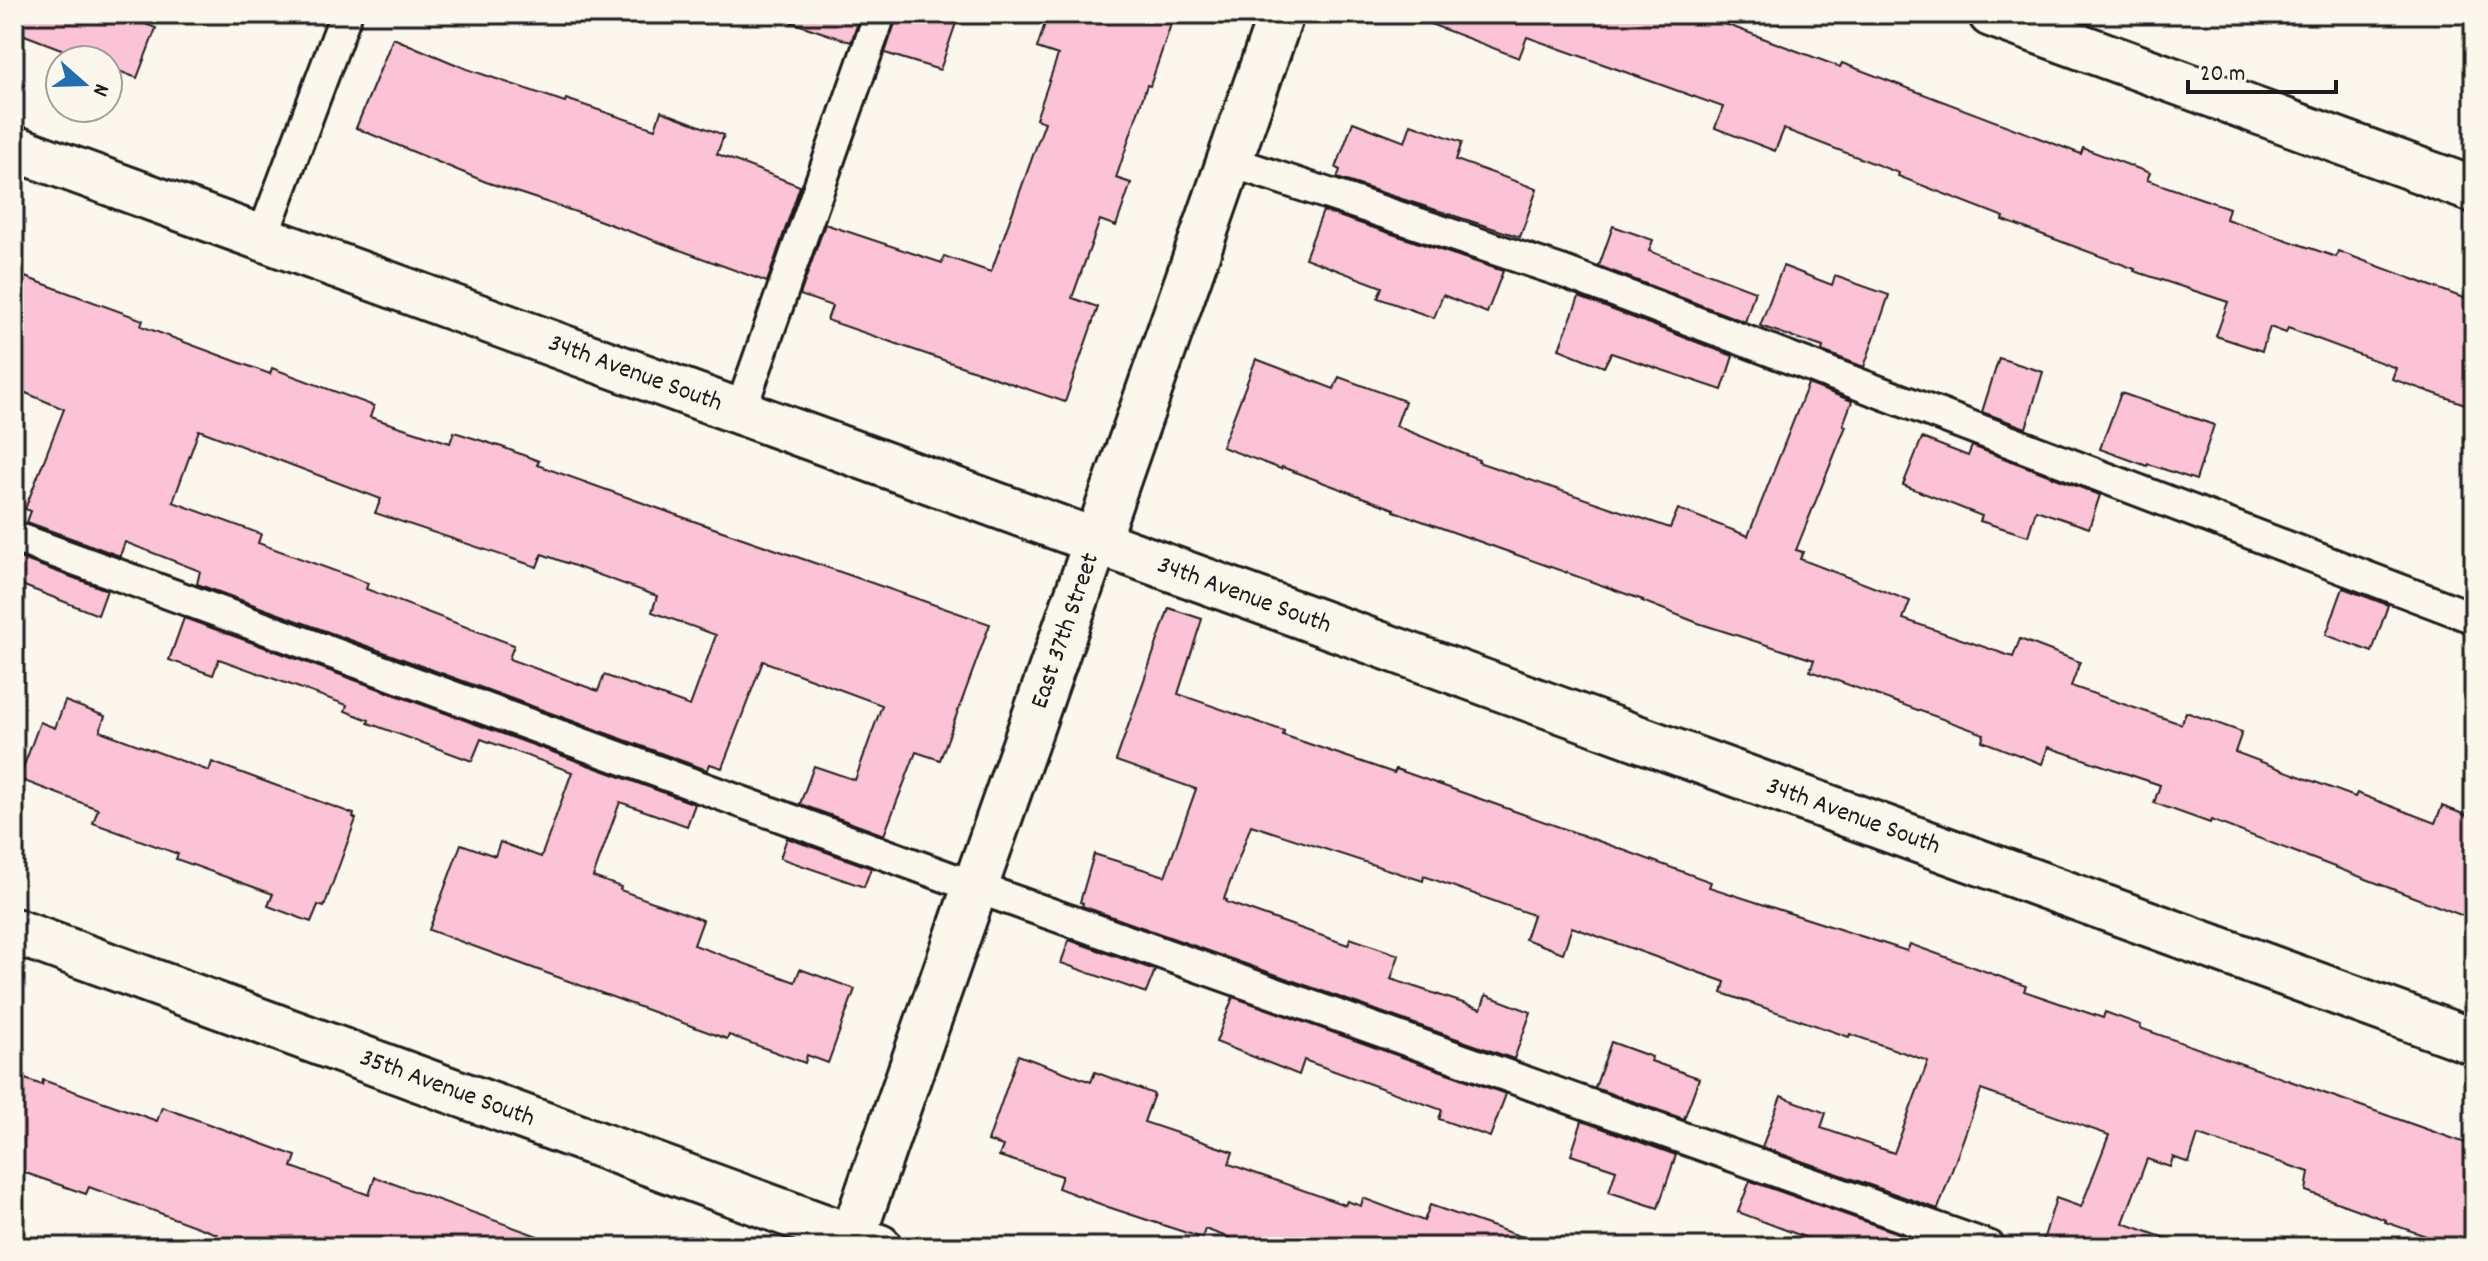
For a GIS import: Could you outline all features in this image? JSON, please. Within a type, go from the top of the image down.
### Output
[{"type":"street","name":"East 37th Street","points":[[860,1244],[975,887],[1281,14]]},
{"type":"street","points":[[1991,14],[2474,190]]},
{"type":"street","name":"34th Avenue South","points":[[14,148],[2474,1042]]},
{"type":"street","name":"35th Avenue South","points":[[14,931],[860,1244]]},
{"type":"lane","points":[[262,238],[346,14]]},
{"type":"lane","points":[[740,412],[880,14]]},
{"type":"lane","points":[[1229,161],[1564,272],[2474,618]]},
{"type":"lane","points":[[14,537],[975,887],[1990,1247]]},
{"type":"building","points":[[14,14],[119,14],[156,28],[137,78],[124,73],[124,44],[48,44],[14,31]]},
{"type":"building","points":[[793,14],[861,14],[851,42],[791,22]]},
{"type":"building","points":[[898,14],[959,14],[940,70],[885,53]]},
{"type":"building","points":[[1048,14],[1144,14],[1171,24],[1116,178],[1131,183],[1116,226],[1100,220],[1072,298],[1098,307],[1065,402],[827,320],[832,306],[800,295],[825,224],[942,263],[944,256],[991,272],[1045,122],[1036,119],[1058,55],[1037,48]]},
{"type":"building","points":[[1413,14],[1699,14],[1840,67],[1842,63],[2081,154],[2083,148],[2150,173],[2147,180],[2229,208],[2226,219],[2336,257],[2338,251],[2474,302],[2474,407],[2392,379],[2396,368],[2288,328],[2286,333],[2270,327],[2262,351],[2216,336],[2228,302],[2134,271],[2003,220],[2004,217],[1898,176],[1899,173],[1784,129],[1775,151],[1715,128],[1723,107],[1527,37],[1519,58],[1412,17]]},
{"type":"building","points":[[393,38],[467,69],[655,129],[661,111],[724,135],[717,154],[800,186],[767,282],[486,182],[356,128]]},
{"type":"building","points":[[1353,122],[1405,142],[1411,124],[1462,142],[1456,160],[1537,189],[1520,237],[1337,178],[1340,170],[1336,168]]},
{"type":"building","points":[[1323,211],[1503,271],[1487,313],[1443,295],[1434,318],[1378,298],[1382,287],[1305,258]]},
{"type":"building","points":[[1613,226],[1653,240],[1649,251],[1755,291],[1745,322],[1599,266]]},
{"type":"building","points":[[1783,266],[1832,285],[1835,276],[1889,295],[1864,367],[1822,351],[1823,347],[1760,326]]},
{"type":"building","points":[[14,273],[143,320],[141,326],[270,374],[272,368],[374,406],[370,417],[450,443],[454,432],[502,447],[539,461],[537,465],[990,624],[940,760],[916,752],[884,835],[800,804],[814,766],[855,780],[882,705],[763,661],[722,768],[710,764],[707,770],[197,584],[200,571],[125,542],[120,556],[27,522],[31,511],[25,509],[64,409],[14,388]],"holes":[[[199,430],[381,499],[375,513],[537,567],[542,554],[657,596],[652,612],[716,635],[690,706],[604,675],[598,691],[509,659],[514,645],[366,589],[368,583],[258,543],[261,534],[173,502]]]},
{"type":"building","points":[[1579,297],[1733,356],[1722,390],[1611,353],[1604,367],[1559,349]]},
{"type":"building","points":[[1999,358],[2043,372],[2026,428],[1982,412]]},
{"type":"building","points":[[1256,359],[1334,389],[1339,377],[1405,401],[1396,426],[1478,462],[1670,528],[1678,509],[1748,536],[1808,384],[1852,401],[1843,425],[1846,426],[1796,550],[1803,552],[1800,559],[1910,601],[1903,619],[2013,657],[2020,639],[2080,662],[2071,686],[2181,724],[2186,712],[2242,732],[2235,752],[2435,823],[2442,806],[2474,818],[2474,896],[2466,917],[2211,820],[2210,823],[2154,803],[2160,785],[2048,747],[2042,764],[1982,741],[1984,734],[1810,671],[1814,660],[1698,623],[1643,600],[1222,447]]},
{"type":"building","points":[[2121,393],[2214,425],[2196,480],[2100,449]]},
{"type":"building","points":[[1922,438],[1968,456],[1972,446],[2100,495],[2089,528],[2036,510],[2028,536],[1980,521],[1982,516],[1903,485]]},
{"type":"building","points":[[14,556],[107,590],[98,615],[14,582]]},
{"type":"building","points":[[2343,588],[2388,605],[2372,652],[2326,635]]},
{"type":"building","points":[[1169,608],[1202,619],[1178,694],[1284,731],[1283,735],[1394,773],[1396,769],[1582,835],[1711,882],[1709,887],[1907,951],[1910,944],[2026,986],[2024,991],[2103,1018],[2105,1012],[2141,1025],[2140,1028],[2474,1146],[2474,1247],[2458,1247],[2306,1191],[2309,1172],[2198,1135],[2189,1163],[2173,1157],[2170,1167],[2147,1159],[2123,1223],[2176,1242],[2175,1247],[2041,1247],[2056,1198],[2081,1207],[2109,1135],[1981,1090],[1938,1209],[1762,1147],[1781,1096],[1826,1113],[1821,1128],[1894,1153],[1928,1061],[1722,993],[1725,982],[1572,927],[1563,953],[1525,939],[1533,915],[1424,876],[1423,881],[1251,825],[1224,899],[1226,902],[1348,945],[1350,938],[1399,955],[1391,979],[1481,1009],[1486,995],[1531,1012],[1514,1059],[1082,906],[1080,902],[1094,854],[1165,876],[1196,789],[1116,761]]},
{"type":"building","points":[[184,618],[695,804],[687,826],[620,802],[593,877],[703,920],[694,945],[795,982],[800,969],[855,989],[828,1063],[807,1055],[805,1063],[729,1035],[727,1039],[429,930],[461,844],[495,856],[500,842],[541,857],[572,772],[481,739],[472,761],[368,723],[369,720],[345,711],[347,705],[219,659],[213,675],[169,660]]},
{"type":"building","points":[[65,701],[105,716],[100,731],[209,771],[212,762],[354,814],[356,819],[324,907],[318,905],[311,922],[268,906],[273,894],[176,859],[178,854],[93,823],[98,809],[19,779],[40,722],[55,728]]},
{"type":"building","points":[[787,838],[871,868],[864,887],[780,858]]},
{"type":"building","points":[[1069,940],[1155,970],[1146,993],[1061,963]]},
{"type":"building","points":[[1233,997],[1506,1094],[1490,1137],[1439,1119],[1442,1110],[1304,1060],[1299,1075],[1216,1042]]},
{"type":"building","points":[[1611,1042],[1652,1057],[1651,1061],[1699,1078],[1684,1119],[1595,1088]]},
{"type":"building","points":[[1018,1055],[1091,1082],[1095,1072],[1154,1094],[1144,1122],[1233,1152],[1229,1164],[1345,1205],[1347,1201],[1361,1206],[1363,1198],[1424,1221],[1430,1205],[1534,1241],[1533,1247],[1255,1247],[1205,1229],[1202,1238],[1108,1207],[1058,1188],[1062,1176],[999,1156],[1003,1146],[988,1141]]},
{"type":"building","points":[[14,1075],[42,1085],[43,1080],[157,1121],[162,1107],[296,1156],[292,1167],[369,1195],[375,1177],[554,1242],[553,1247],[213,1247],[217,1234],[89,1187],[86,1194],[14,1169]]},
{"type":"building","points":[[1582,1121],[1676,1155],[1658,1208],[1609,1192],[1616,1170],[1571,1155]]},
{"type":"building","points":[[1750,1181],[1926,1243],[1924,1247],[1831,1247],[1738,1212]]}]
